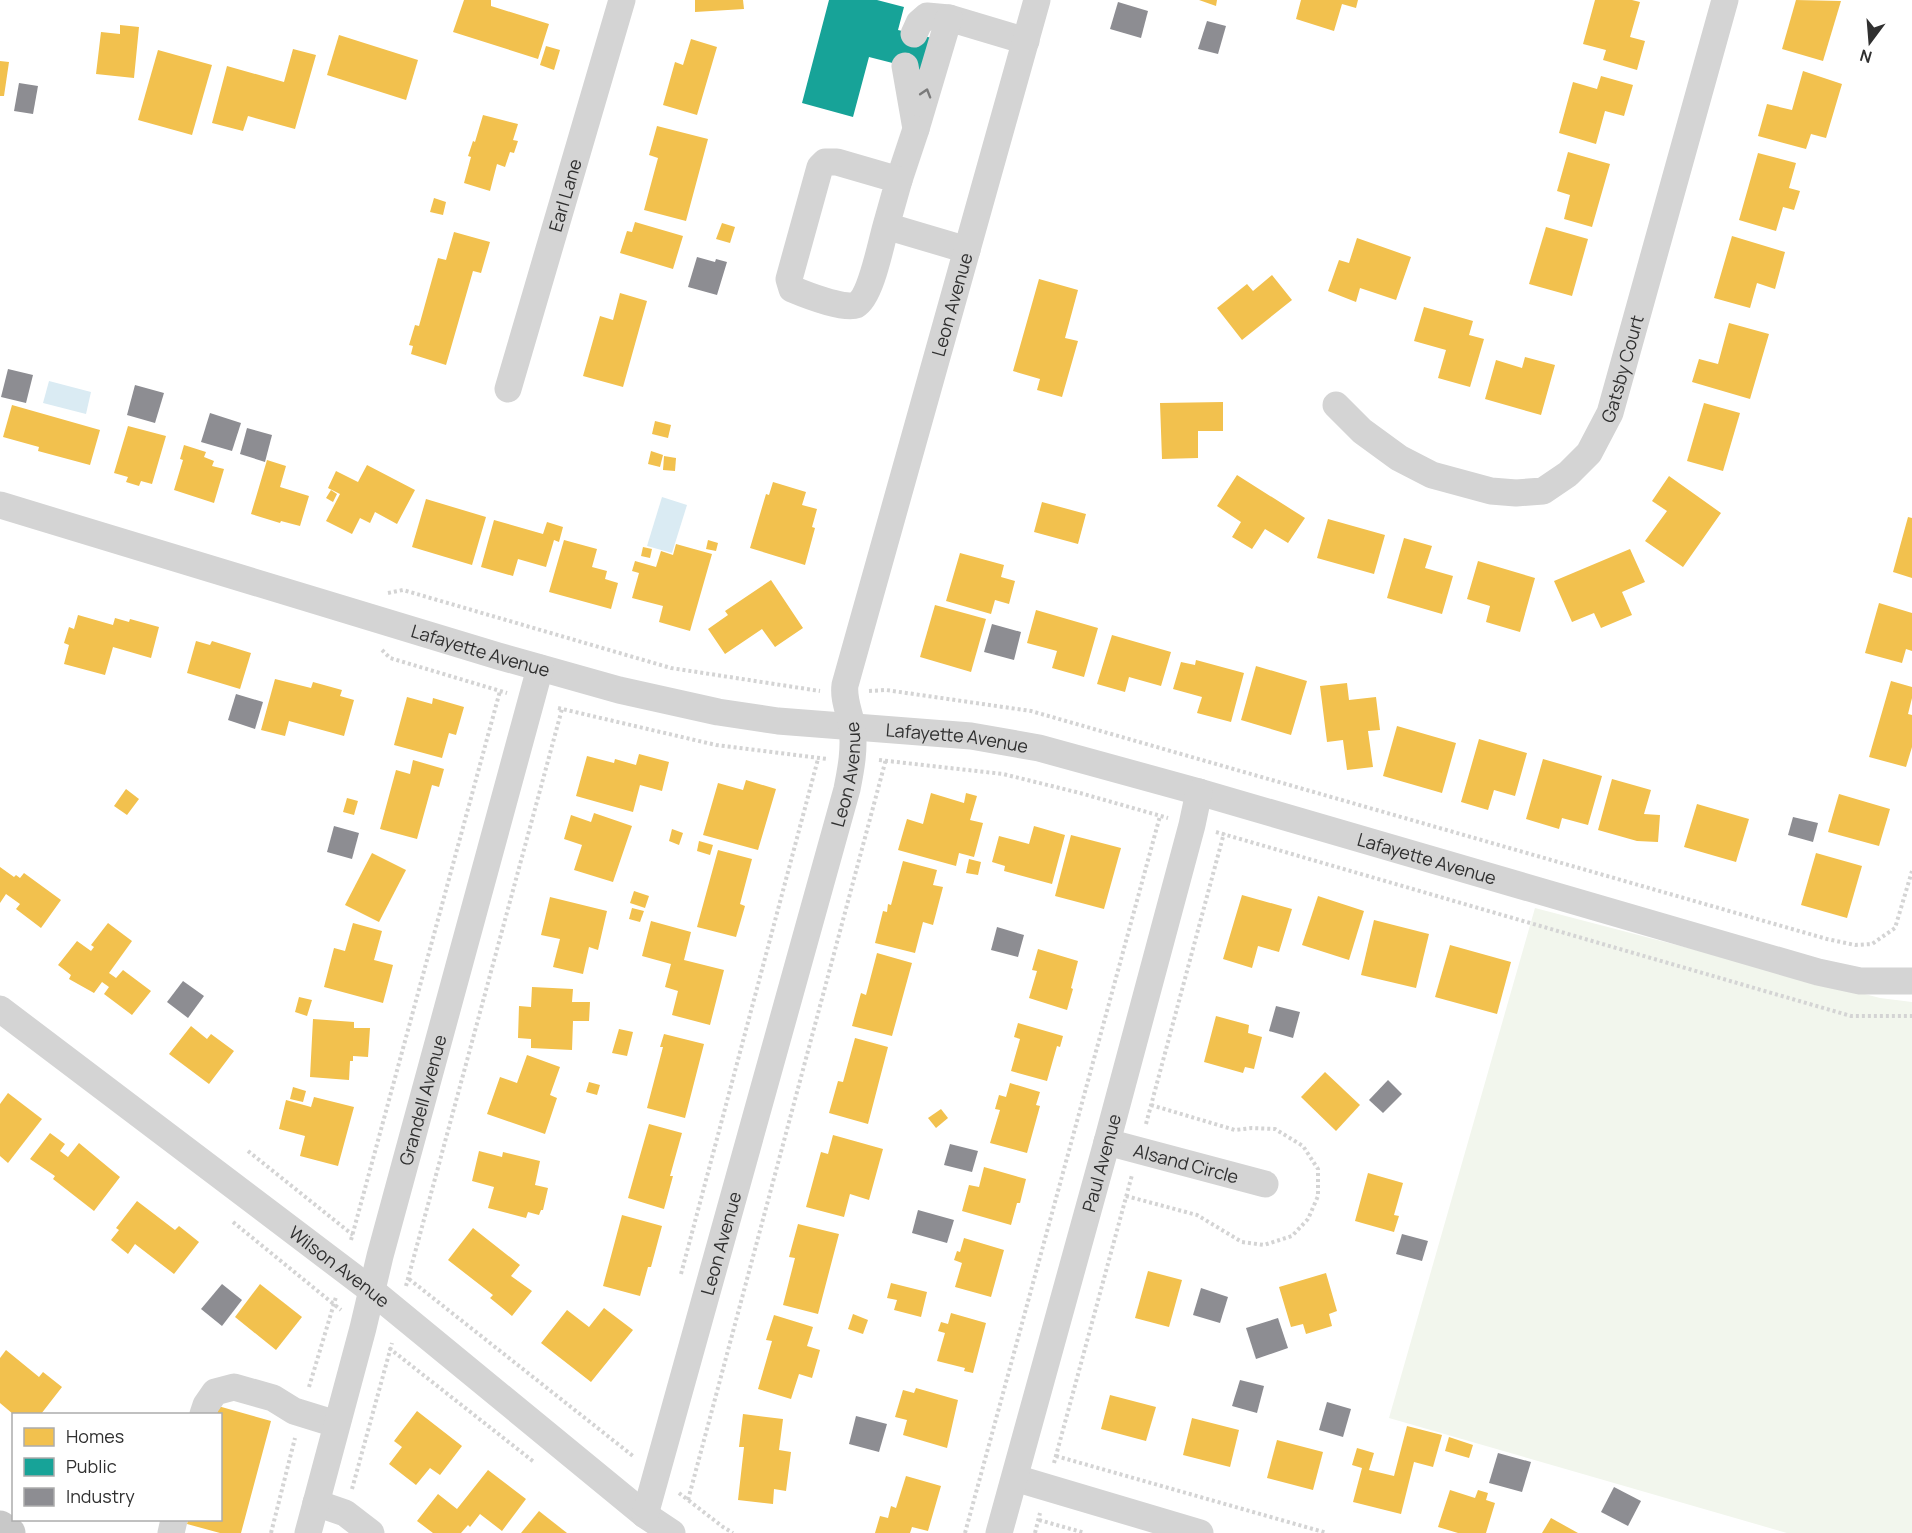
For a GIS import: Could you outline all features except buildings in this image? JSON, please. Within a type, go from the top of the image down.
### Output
[{"type":"main road","points":[[0,1527],[9,1533]]},
{"type":"street","name":"Earl Lane","points":[[508,389],[622,0]]},
{"type":"street","name":"Leon Avenue","points":[[645,1515],[847,789],[853,759],[852,728],[844,692],[845,685],[1037,0]]},
{"type":"street","name":"Gatsby Court","points":[[1336,405],[1362,430],[1399,458],[1432,475],[1491,491],[1516,493],[1543,491],[1568,474],[1589,453],[1610,413],[1725,0]]},
{"type":"street","points":[[914,34],[919,23],[927,16],[949,18],[1026,41]]},
{"type":"street","points":[[899,180],[837,162],[825,162],[820,167],[789,279],[792,289],[846,307],[857,304],[866,293],[949,18]]},
{"type":"street","points":[[905,66],[916,129]]},
{"type":"street","points":[[886,226],[967,250]]},
{"type":"street","name":"Lafayette Avenue","points":[[0,505],[619,690],[778,721],[971,736],[1039,748],[1199,792],[1818,972],[1860,981],[1912,981]]},
{"type":"street","name":"Grandell Avenue","points":[[308,1533],[380,1256],[540,668]]},
{"type":"street","name":"Paul Avenue","points":[[999,1533],[1107,1142],[1199,792]]},
{"type":"street","name":"Wilson Avenue","points":[[0,1009],[371,1290],[645,1515],[672,1533]]},
{"type":"street","name":"Alsand Circle","points":[[1107,1142],[1265,1184]]},
{"type":"street","points":[[203,1413],[215,1392],[234,1387],[273,1398],[294,1411],[336,1424]]},
{"type":"street","points":[[1015,1478],[1200,1533]]},
{"type":"street","points":[[316,1503],[345,1513],[371,1533]]},
{"type":"path","points":[[379,648],[390,658],[562,709],[716,745],[818,759],[886,760],[1003,774],[1080,793],[1851,1016],[1912,1016]]},
{"type":"path","points":[[271,1533],[500,691]]},
{"type":"path","points":[[345,1513],[562,709]]},
{"type":"path","points":[[678,1285],[818,759]]},
{"type":"path","points":[[965,1533],[1160,816]]},
{"type":"path","points":[[248,1152],[733,1533]]},
{"type":"path","points":[[633,1456],[636,1445]]},
{"type":"path","points":[[1056,1456],[1327,1533]]},
{"type":"path","points":[[1039,1520],[1085,1533]]},
{"type":"shaded area","points":[[49,381],[91,392],[86,414],[43,403]]},
{"type":"shaded area","points":[[662,497],[687,505],[672,553],[647,546]]},
{"type":"shaded area","points":[[1535,908],[1880,998],[1912,1002],[1912,1533],[1787,1533],[1389,1418]]}]
